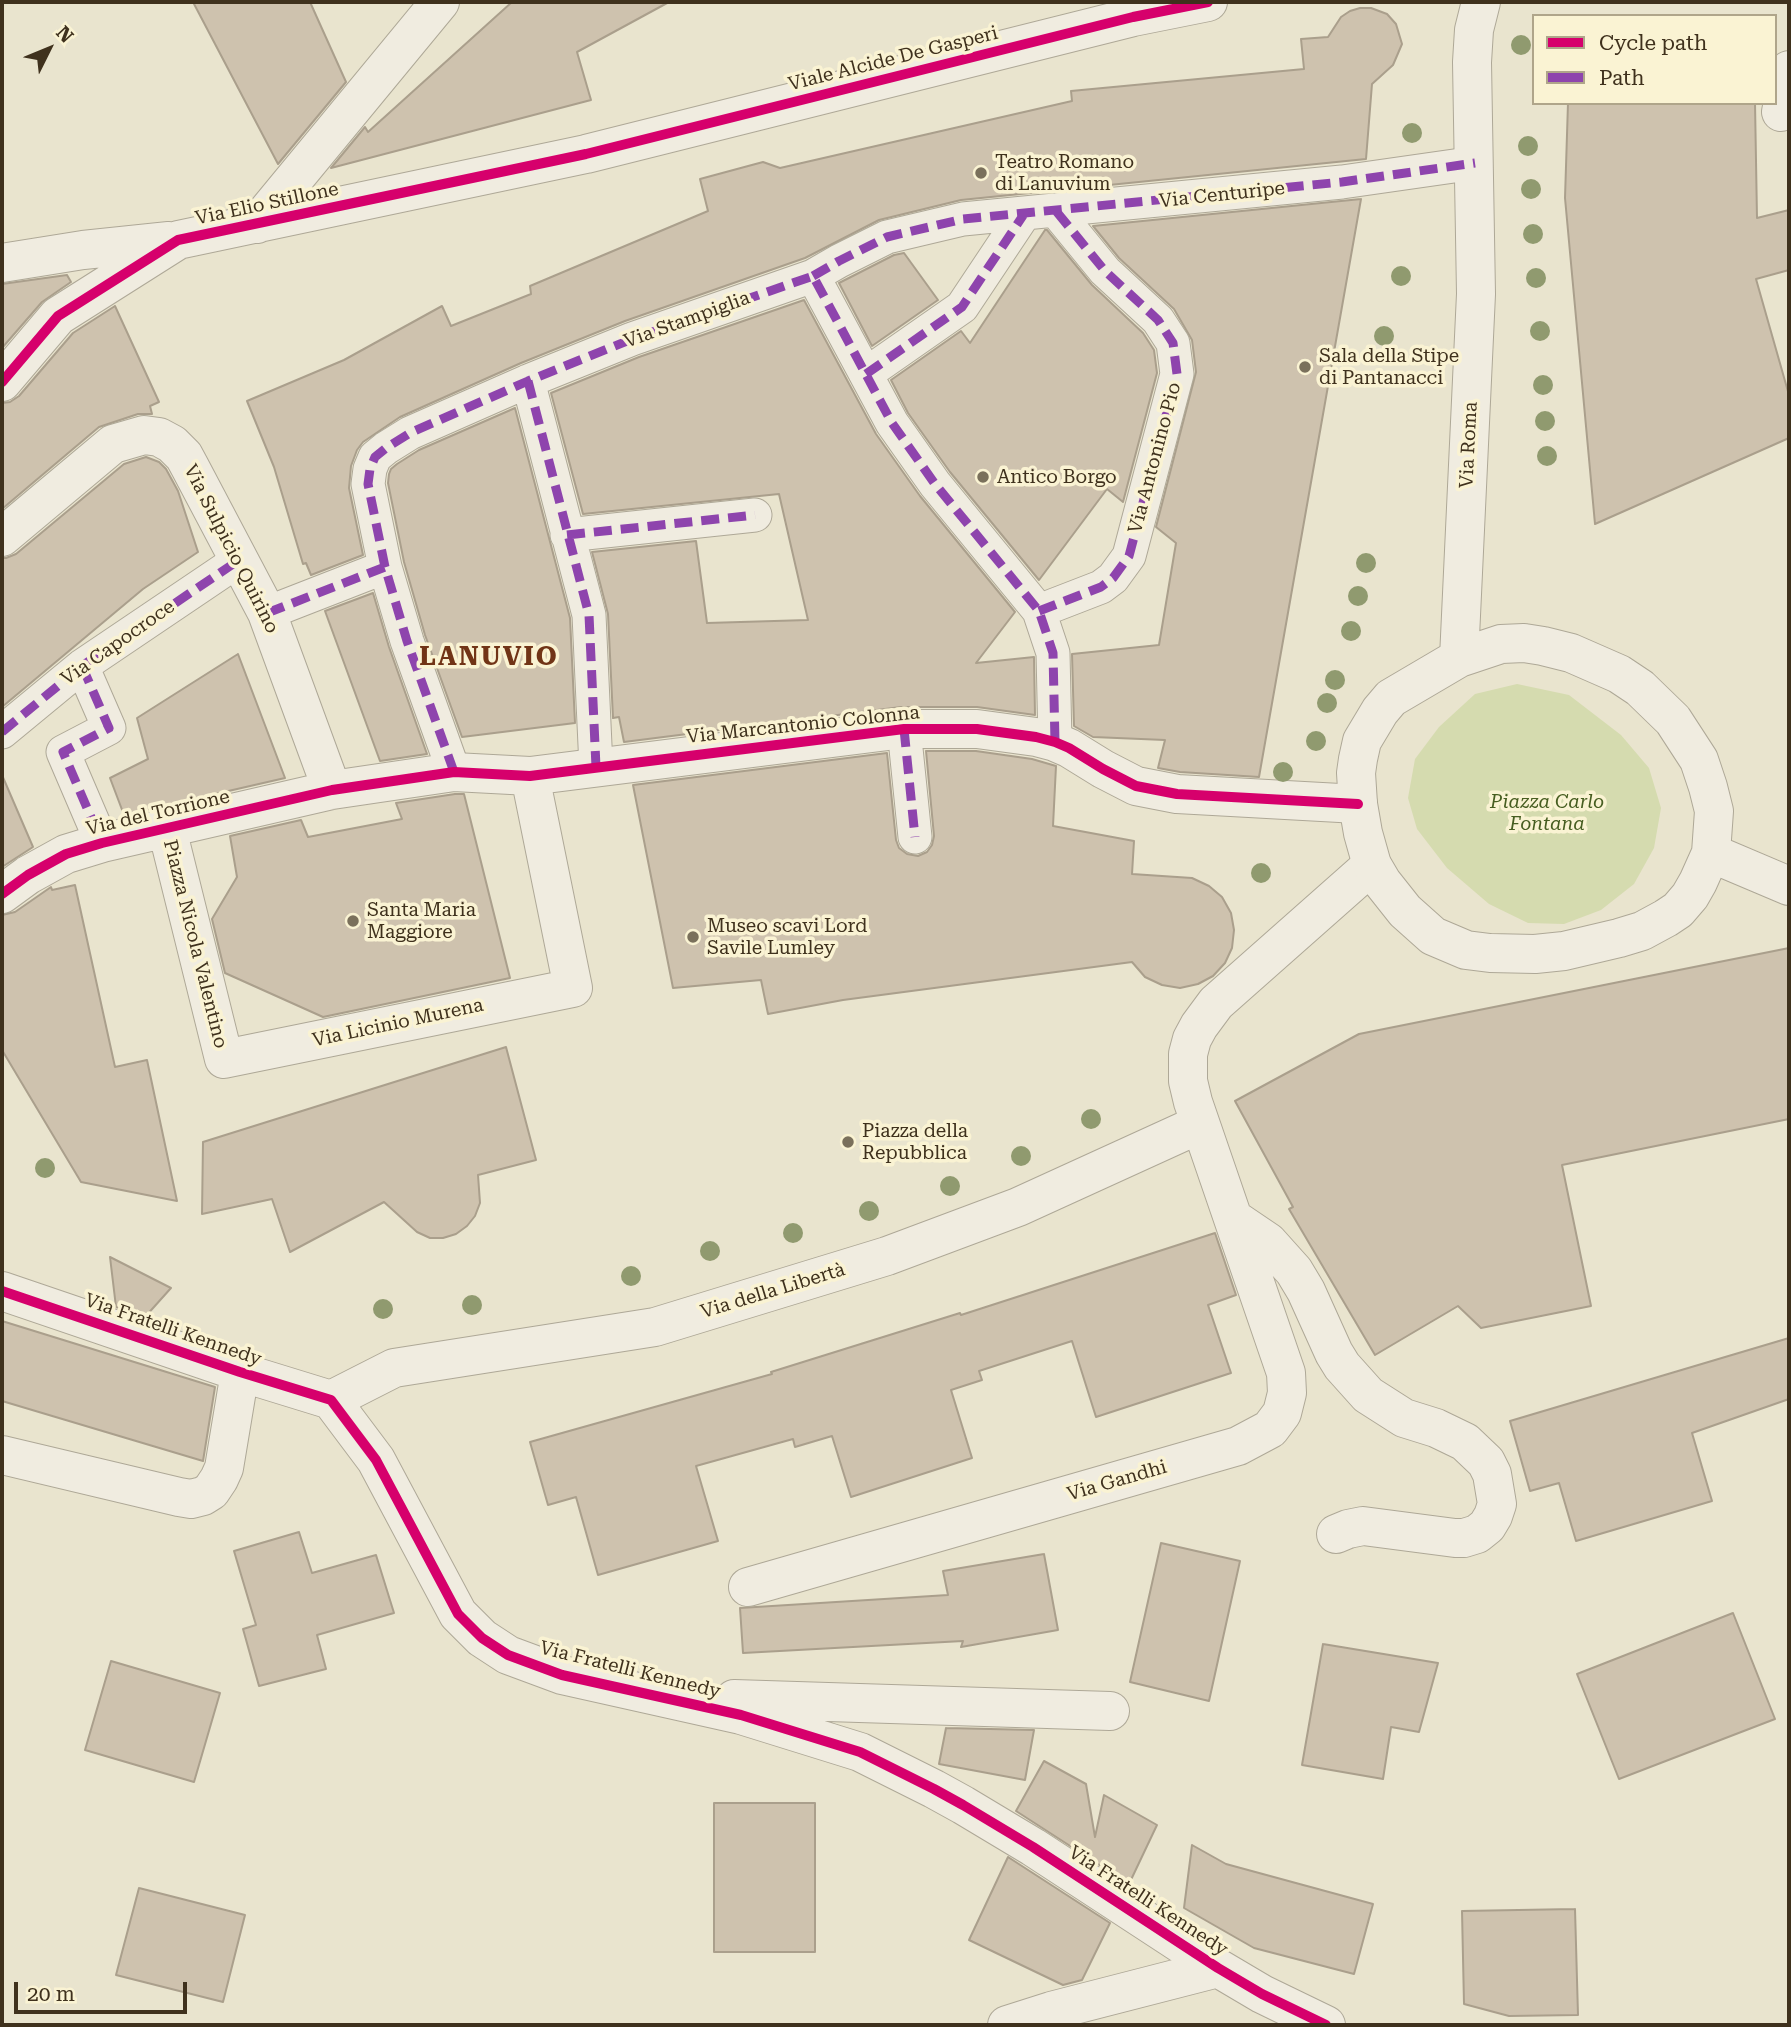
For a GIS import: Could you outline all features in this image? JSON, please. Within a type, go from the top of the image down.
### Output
[{"type":"street","points":[[257,224],[440,2]]},
{"type":"street","name":"Viale Alcide De Gasperi","points":[[586,154],[1133,17],[1208,2]]},
{"type":"street","name":"Via Roma","points":[[1459,658],[1476,294],[1472,62],[1474,30],[1481,2]]},
{"type":"street","points":[[1781,112],[1789,70]]},
{"type":"street","name":"Via Elio Stillone","points":[[2,382],[58,316],[178,240],[586,154]]},
{"type":"street","name":"Via Centuripe","points":[[813,276],[887,237],[963,219],[1342,182],[1475,163]]},
{"type":"street","name":"Via Antonino Pio","points":[[1038,611],[1101,587],[1113,579],[1129,556],[1177,374],[1173,343],[1158,320],[1105,271],[1056,211]]},
{"type":"street","points":[[866,374],[962,307],[1024,214]]},
{"type":"street","points":[[2,263],[83,250],[178,240]]},
{"type":"street","points":[[813,276],[892,423],[920,464],[1038,611],[1053,653],[1055,741]]},
{"type":"street","name":"Via Stampiglia","points":[[454,772],[407,641],[385,566],[368,484],[374,457],[410,433],[528,381],[632,339],[813,276]]},
{"type":"street","points":[[528,381],[589,615],[596,767]]},
{"type":"street","name":"Via Sulpicio Quirino","points":[[2,537],[113,444],[144,435],[159,437],[172,444],[184,456],[267,613],[332,790]]},
{"type":"street","points":[[567,535],[755,515]]},
{"type":"street","name":"Via Capocroce","points":[[2,732],[82,666],[239,560]]},
{"type":"street","points":[[267,613],[385,566]]},
{"type":"street","points":[[1501,644],[1543,646],[1595,662],[1619,674],[1640,688],[1672,720],[1699,760],[1714,811],[1711,853],[1690,896],[1678,909],[1642,931],[1564,951],[1535,954],[1466,950],[1433,936],[1405,911],[1382,882],[1373,865],[1363,834],[1356,773],[1362,741],[1380,711],[1399,693],[1459,658],[1501,644]]},
{"type":"street","points":[[82,666],[109,728],[63,752],[102,843]]},
{"type":"street","points":[[904,729],[915,837]]},
{"type":"street","name":"Via Marcantonio Colonna","points":[[454,772],[530,775],[904,729],[977,729],[1055,741],[1136,786],[1157,791],[1192,796],[1358,804]]},
{"type":"street","name":"Via del Torrione","points":[[2,894],[28,875],[66,854],[102,843],[332,790],[454,772]]},
{"type":"street","name":"Via Licinio Murena","points":[[224,1059],[573,988],[530,775]]},
{"type":"street","name":"Piazza Nicola Valentino","points":[[167,829],[224,1059]]},
{"type":"street","points":[[1711,853],[1789,886]]},
{"type":"street","name":"Via Gandhi","points":[[748,1587],[1238,1446],[1270,1429],[1282,1413],[1287,1392],[1286,1373],[1190,1092],[1188,1068],[1192,1039],[1208,1013],[1228,991],[1373,865]]},
{"type":"street","name":"Via della Libertà","points":[[331,1401],[394,1368],[655,1327],[887,1256],[1018,1207],[1200,1124]]},
{"type":"street","points":[[1234,1219],[1268,1242],[1294,1271],[1334,1353],[1368,1395],[1404,1418],[1436,1428],[1465,1442],[1486,1462],[1492,1474],[1497,1504],[1487,1526],[1477,1534],[1455,1538],[1363,1526],[1336,1534]]},
{"type":"street","name":"Via Fratelli Kennedy","points":[[2,1291],[331,1401],[376,1460],[458,1614],[482,1638],[508,1655],[540,1668],[648,1696],[741,1715],[860,1752],[934,1789],[1033,1847],[1262,1994],[1326,2025]]},
{"type":"street","points":[[2,1455],[178,1497],[191,1499],[203,1496],[211,1491],[224,1468],[240,1372]]},
{"type":"street","points":[[648,1696],[1110,1711]]},
{"type":"street","points":[[1007,2025],[1218,1968]]},
{"type":"green space","name":"Piazza Carlo Fontana","points":[[1517,684],[1569,695],[1621,735],[1649,768],[1661,808],[1654,848],[1634,884],[1601,910],[1564,924],[1528,923],[1489,904],[1447,868],[1417,829],[1408,798],[1415,759],[1439,727],[1475,694]]},
{"type":"building","points":[[193,2],[310,2],[346,82],[278,164]]},
{"type":"building","points":[[512,2],[669,2],[577,52],[591,100],[331,168],[365,127],[368,132]]},
{"type":"building","points":[[1360,8],[1371,8],[1387,14],[1396,24],[1402,44],[1393,65],[1372,84],[1366,159],[961,200],[879,220],[805,258],[625,321],[521,363],[400,417],[363,442],[351,466],[349,488],[363,555],[311,575],[306,563],[303,564],[274,467],[247,401],[344,360],[442,306],[451,326],[531,294],[530,286],[708,211],[700,179],[763,162],[780,168],[1072,101],[1071,91],[1304,69],[1301,39],[1328,37],[1341,17]]},
{"type":"building","points":[[1568,105],[1755,105],[1757,218],[1789,210],[1789,270],[1756,279],[1789,395],[1789,438],[1595,524],[1565,198]]},
{"type":"building","points":[[1361,199],[1259,777],[1158,768],[1165,740],[1093,737],[1074,726],[1072,654],[1159,645],[1176,543],[1156,527],[1196,372],[1192,340],[1174,309],[1119,258],[1093,226]]},
{"type":"building","points":[[1045,230],[1092,285],[1143,333],[1154,350],[1157,373],[1123,502],[1107,489],[1039,580],[950,472],[908,413],[891,380],[961,331],[970,343]]},
{"type":"building","points":[[904,253],[938,300],[872,346],[839,283],[894,255]]},
{"type":"building","points":[[67,275],[71,282],[42,302],[2,348],[2,284]]},
{"type":"building","points":[[804,300],[876,434],[920,496],[1015,612],[976,663],[1034,657],[1035,715],[977,707],[901,707],[624,742],[619,717],[613,718],[608,614],[592,552],[696,541],[707,623],[808,620],[779,494],[583,514],[551,393],[639,357]]},
{"type":"building","points":[[115,306],[159,402],[150,406],[152,414],[138,414],[99,427],[2,509],[2,403],[10,402],[19,396],[73,333]]},
{"type":"building","points":[[515,408],[570,618],[575,723],[462,737],[425,635],[404,562],[388,483],[389,474],[397,464],[419,450]]},
{"type":"building","points":[[146,457],[159,462],[166,469],[178,491],[198,552],[143,589],[2,707],[2,558],[16,554],[124,464]]},
{"type":"building","points":[[373,593],[427,754],[380,761],[325,611]]},
{"type":"building","points":[[238,654],[285,778],[124,815],[110,778],[148,759],[137,718]]},
{"type":"building","points":[[926,751],[976,751],[1032,759],[1056,766],[1053,826],[1134,841],[1132,874],[1192,878],[1209,886],[1222,897],[1231,913],[1234,930],[1232,948],[1225,963],[1213,976],[1198,984],[1180,988],[1162,985],[1145,977],[1132,962],[843,1000],[768,1014],[761,980],[673,988],[633,785],[887,753],[896,840],[899,848],[907,854],[918,856],[927,852],[934,836]]},
{"type":"building","points":[[2,775],[33,847],[2,867]]},
{"type":"building","name":"Santa Maria Maggiore","points":[[464,794],[510,978],[323,1017],[225,973],[212,919],[237,877],[230,836],[301,820],[308,837],[402,819],[396,803]]},
{"type":"building","points":[[75,885],[115,1067],[147,1060],[177,1201],[81,1182],[2,1050],[2,915],[15,912],[51,887],[52,890]]},
{"type":"building","points":[[1789,948],[1789,1119],[1562,1165],[1591,1306],[1481,1328],[1458,1306],[1375,1355],[1289,1209],[1293,1207],[1235,1101],[1359,1034]]},
{"type":"building","points":[[506,1047],[536,1160],[478,1175],[480,1203],[475,1216],[456,1234],[430,1238],[417,1232],[384,1202],[290,1252],[272,1199],[202,1214],[203,1142]]},
{"type":"building","points":[[1215,1233],[1236,1295],[1208,1305],[1231,1373],[1096,1417],[1072,1341],[979,1371],[982,1380],[951,1390],[972,1458],[851,1497],[832,1436],[795,1447],[793,1439],[696,1466],[718,1541],[598,1575],[576,1497],[548,1505],[530,1442],[772,1374],[771,1372],[960,1313],[961,1315]]},
{"type":"building","points":[[110,1257],[171,1288],[145,1317],[116,1307]]},
{"type":"building","points":[[2,1321],[215,1387],[203,1461],[2,1401]]},
{"type":"building","points":[[1789,1338],[1789,1399],[1692,1433],[1712,1501],[1576,1541],[1559,1483],[1530,1491],[1510,1421]]},
{"type":"building","points":[[299,1532],[312,1573],[376,1555],[394,1613],[317,1635],[326,1669],[259,1686],[243,1629],[256,1625],[234,1551]]},
{"type":"building","points":[[1161,1543],[1240,1561],[1209,1701],[1130,1682]]},
{"type":"building","points":[[1044,1554],[1058,1630],[961,1647],[963,1641],[743,1653],[740,1608],[948,1595],[943,1571]]},
{"type":"building","points":[[1733,1613],[1775,1719],[1619,1779],[1577,1674]]},
{"type":"building","points":[[1323,1644],[1438,1663],[1419,1732],[1391,1727],[1383,1779],[1302,1765]]},
{"type":"building","points":[[111,1661],[220,1693],[194,1782],[85,1750]]},
{"type":"building","points":[[946,1728],[1034,1730],[1025,1780],[939,1764]]},
{"type":"building","points":[[1044,1761],[1086,1784],[1095,1837],[1104,1795],[1157,1825],[1129,1884],[1016,1811]]},
{"type":"building","points":[[714,1803],[815,1803],[815,1952],[714,1952]]},
{"type":"building","points":[[1192,1845],[1226,1864],[1373,1904],[1354,1974],[1254,1948],[1184,1908]]},
{"type":"building","points":[[1008,1857],[1110,1923],[1082,1980],[1063,1985],[969,1940]]},
{"type":"building","points":[[139,1888],[245,1915],[223,2002],[116,1975]]},
{"type":"building","points":[[1575,1909],[1578,2015],[1509,2016],[1464,2004],[1462,1911]]},
{"type":"marked path","points":[[813,276],[887,237],[963,219],[1342,182],[1475,163]]},
{"type":"marked path","points":[[1039,611],[1101,587],[1113,578],[1129,556],[1177,374],[1173,343],[1158,320],[1105,271],[1056,211]]},
{"type":"marked path","points":[[866,374],[962,307],[1024,214]]},
{"type":"marked path","points":[[454,772],[407,641],[385,567],[368,484],[375,457],[410,433],[528,381],[632,339],[813,276],[892,423],[935,484],[1039,611],[1053,653],[1055,742]]},
{"type":"marked path","points":[[528,381],[589,615],[596,767]]},
{"type":"marked path","points":[[567,535],[755,515]]},
{"type":"marked path","points":[[2,732],[82,666],[239,560]]},
{"type":"marked path","points":[[267,613],[385,567]]},
{"type":"marked path","points":[[82,666],[109,728],[63,752],[102,843]]},
{"type":"marked path","points":[[904,729],[915,837]]},
{"type":"cycle path","points":[[2,382],[58,316],[178,240],[586,154],[1133,17],[1208,2]]},
{"type":"cycle path","points":[[2,894],[28,875],[66,854],[102,843],[332,790],[454,772],[530,776],[904,729],[977,729],[1036,737],[1069,748],[1136,786],[1177,794],[1358,804]]},
{"type":"cycle path","points":[[2,1291],[331,1400],[376,1460],[458,1614],[482,1638],[508,1655],[562,1675],[741,1715],[860,1752],[963,1805],[1033,1847],[1218,1968],[1262,1994],[1326,2025]]},
{"type":"place","name":"Teatro Romano di Lanuvium","points":[[981,173]]},
{"type":"place","name":"Sala della Stipe di Pantanacci","points":[[1305,367]]},
{"type":"place","name":"Antico Borgo","points":[[983,477]]},
{"type":"place","name":"Santa Maria Maggiore","points":[[353,921]]},
{"type":"place","name":"Museo scavi Lord Savile Lumley","points":[[693,937]]},
{"type":"place","name":"Piazza della Repubblica","points":[[848,1142]]},
{"type":"district","name":"LANUVIO","points":[[489,657]]}]
